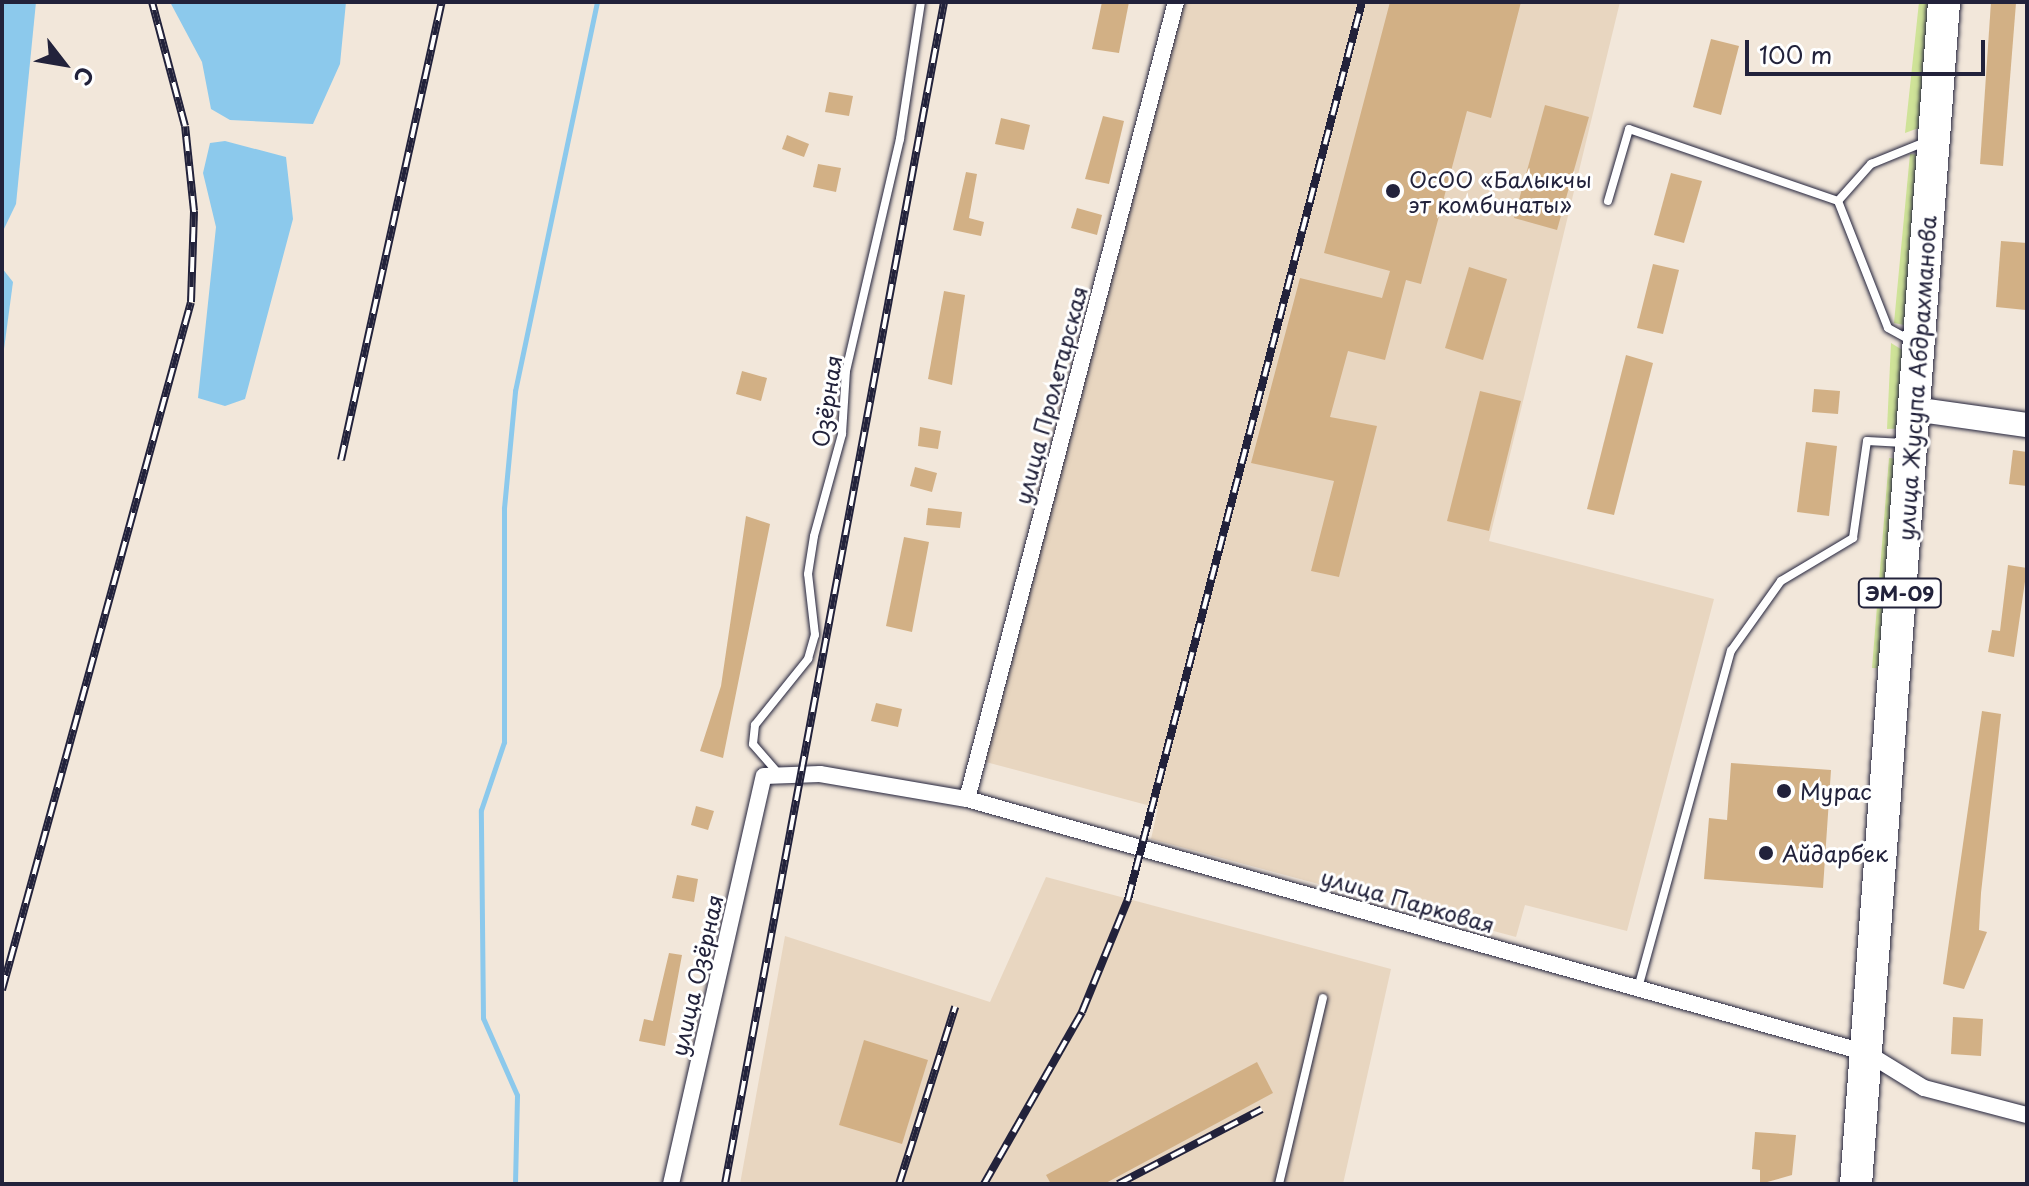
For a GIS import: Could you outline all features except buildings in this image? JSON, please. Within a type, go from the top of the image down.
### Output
[{"type":"highway","name":"улица Жусупа Абдрахманова","points":[[1856,1184],[1944,2]]},
{"type":"street","name":"улица Пролетарская","points":[[967,799],[1176,2]]},
{"type":"street","points":[[1914,409],[2027,425]]},
{"type":"street","name":"улица Парковая","points":[[764,776],[820,774],[967,799],[1867,1053],[1924,1088],[2027,1115]]},
{"type":"street","name":"улица Озёрная","points":[[671,1184],[764,776]]},
{"type":"lane","name":"Озёрная","points":[[782,776],[760,759],[755,725],[808,659],[815,635],[808,574],[814,536],[842,434],[846,371],[900,139],[921,2]]},
{"type":"lane","points":[[1608,201],[1629,129],[1838,201],[1888,328],[1918,345]]},
{"type":"lane","points":[[1838,201],[1871,164],[1934,139]]},
{"type":"lane","points":[[1638,989],[1731,651],[1781,581],[1853,538],[1867,441],[1911,443]]},
{"type":"lane","points":[[1279,1184],[1323,998]]},
{"type":"shaded area","points":[[1183,2],[1620,2],[1489,541],[1714,599],[1627,931],[1525,905],[1516,937],[1151,839],[1158,808],[982,761]]},
{"type":"shaded area","points":[[1046,877],[1391,969],[1343,1184],[740,1184],[785,936],[990,1002]]},
{"type":"green space","points":[[1919,2],[1944,2],[1935,122],[1905,133]]},
{"type":"green space","points":[[1910,154],[1932,156],[1919,328],[1894,323]]},
{"type":"green space","points":[[1891,343],[1917,359],[1912,428],[1887,429]]},
{"type":"green space","points":[[1889,458],[1910,460],[1895,669],[1872,668]]},
{"type":"water","points":[[2,2],[36,2],[16,204],[2,233]]},
{"type":"water","points":[[170,2],[346,2],[340,64],[313,124],[230,120],[211,109],[202,62]]},
{"type":"water","points":[[225,141],[286,157],[293,219],[245,399],[225,406],[198,398],[216,227],[203,173],[210,143]]},
{"type":"water","points":[[2,268],[13,282],[2,364]]},
{"type":"waterway","points":[[515,1184],[517,1095],[483,1018],[481,810],[504,742],[504,508],[515,391],[597,2]]},
{"type":"railway","points":[[2,990],[191,302],[194,211],[185,126],[152,2]]},
{"type":"railway","points":[[341,460],[442,2]]},
{"type":"railway","points":[[725,1184],[944,2]]},
{"type":"railway","points":[[984,1184],[1082,1012],[1128,899],[1362,2]]},
{"type":"railway","points":[[899,1184],[955,1007]]},
{"type":"railway","points":[[1118,1184],[1262,1109]]},
{"type":"place","name":"ОсОО «Балыкчы эт комбинаты»","points":[[1393,191]]},
{"type":"place","name":"Мурас","points":[[1784,791]]},
{"type":"place","name":"Айдарбек","points":[[1766,853]]}]
